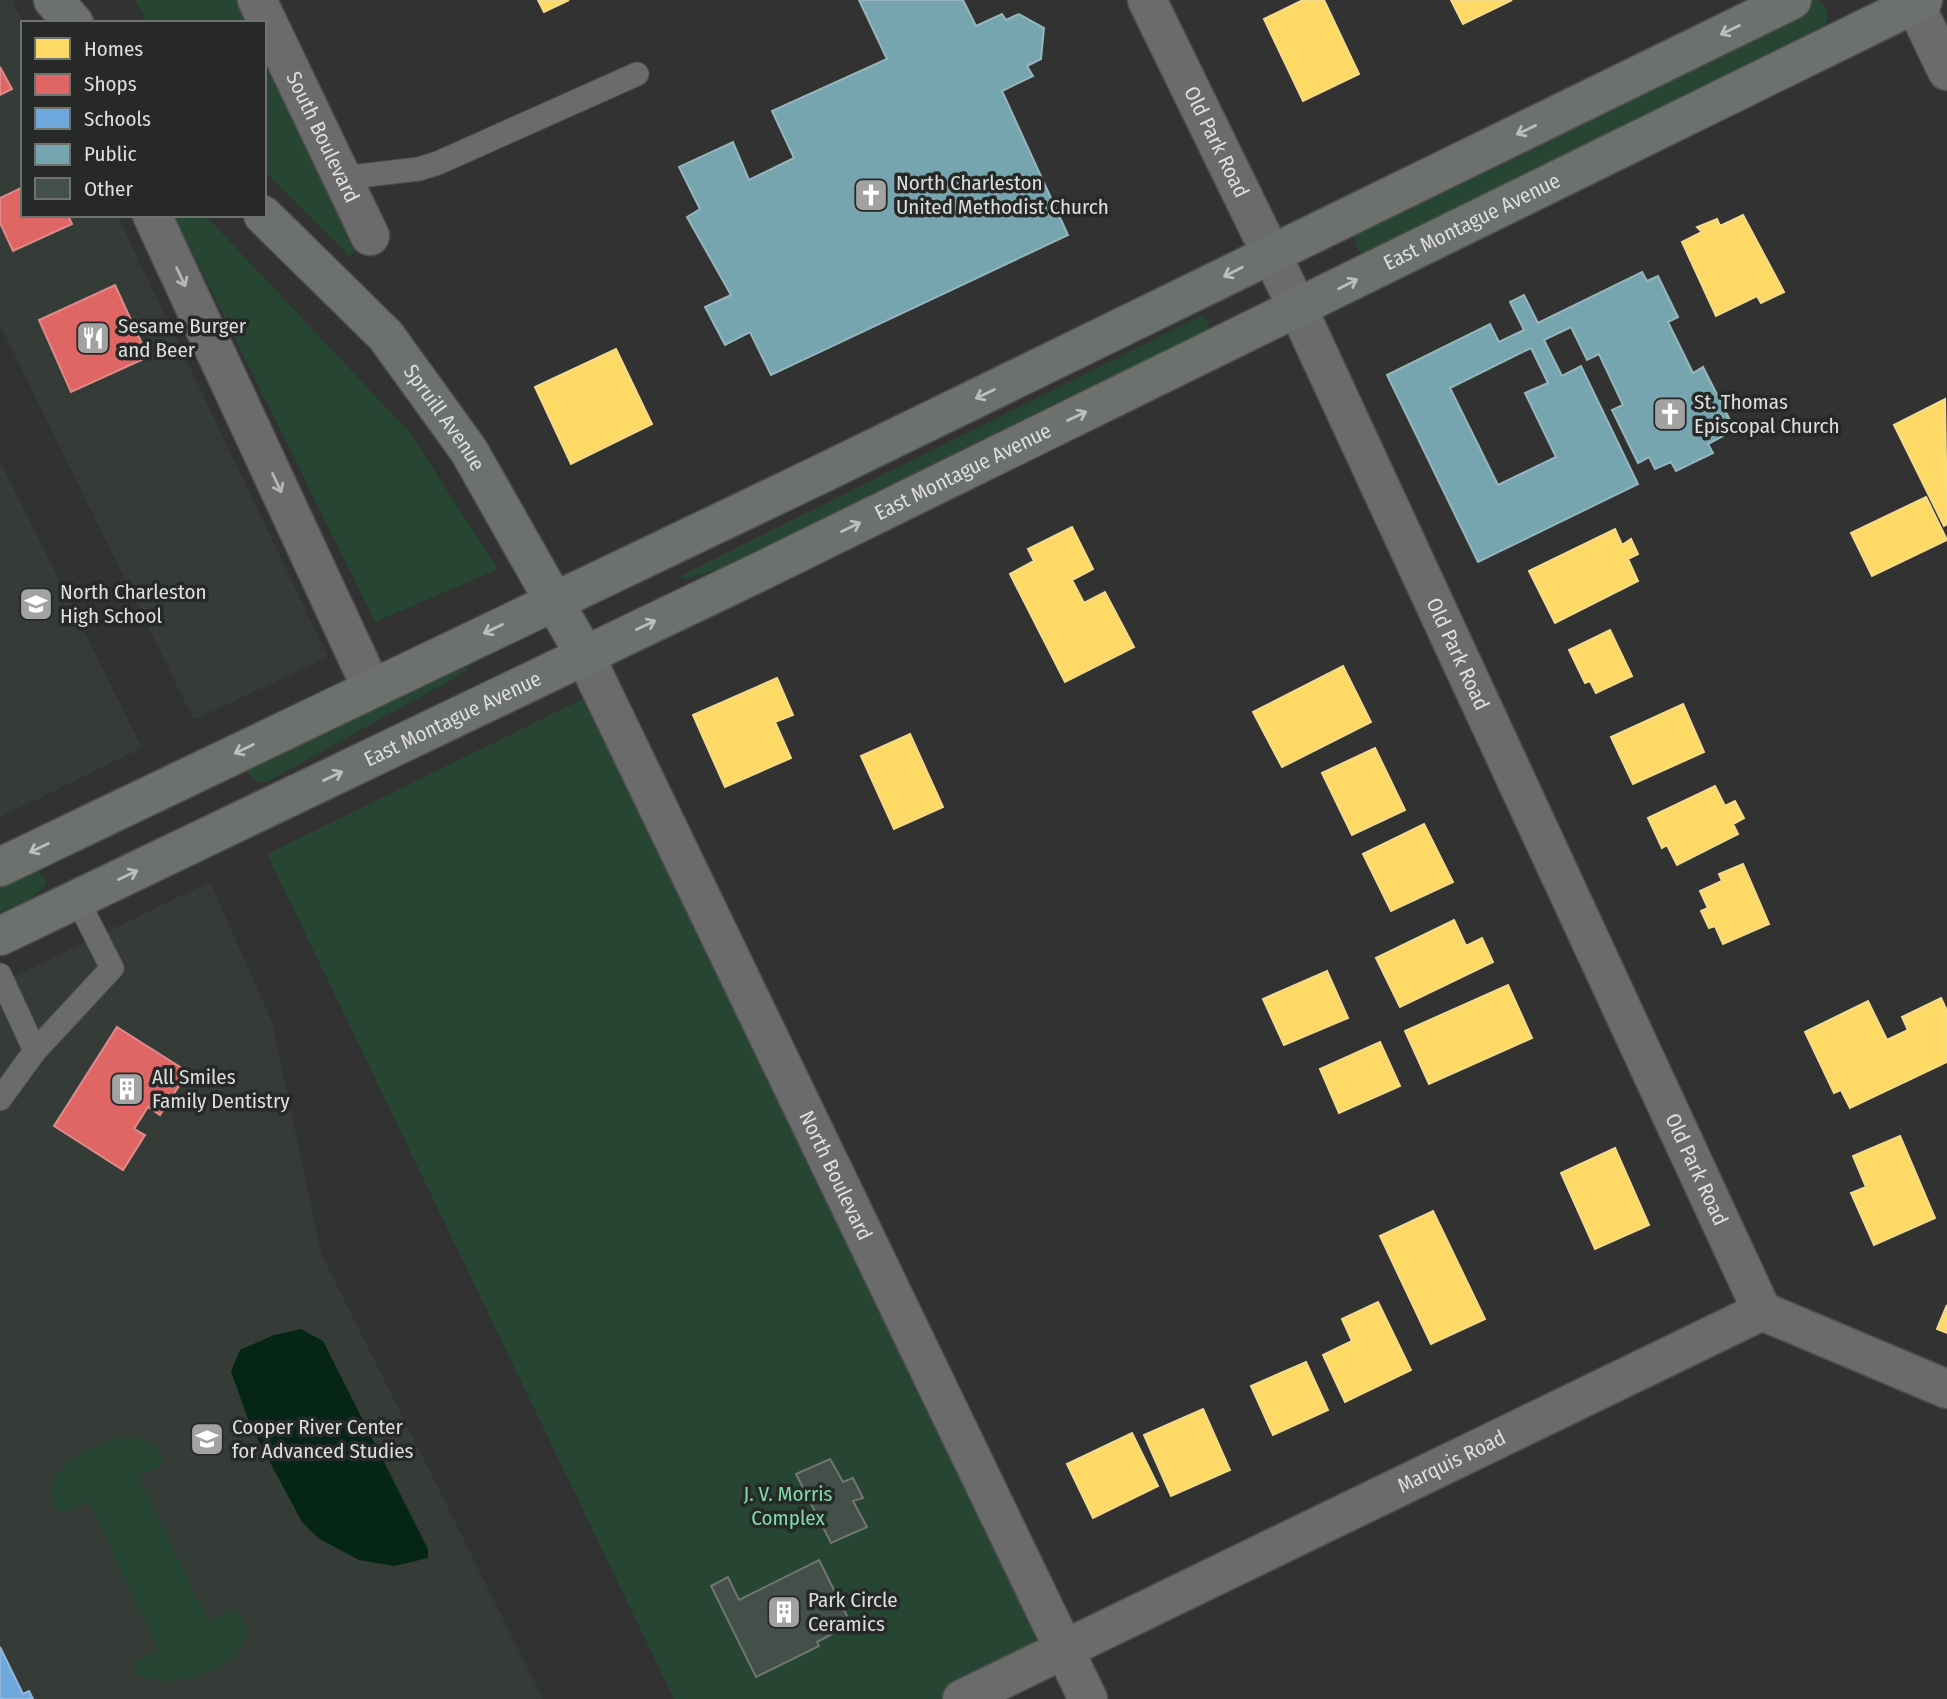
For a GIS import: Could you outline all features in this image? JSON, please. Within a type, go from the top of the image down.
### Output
[{"type":"street","points":[[53,0],[62,21]]},
{"type":"street","points":[[53,0],[72,21]]},
{"type":"street","name":"South Boulevard","points":[[257,0],[370,236]]},
{"type":"street","name":"Old Park Road","points":[[1146,0],[1298,309],[1762,1311]]},
{"type":"street","points":[[0,867],[371,687],[809,480],[1792,0]]},
{"type":"street","points":[[1917,1],[1947,71]]},
{"type":"street","name":"East Montague Avenue","points":[[0,936],[1298,309],[1917,1]]},
{"type":"street","points":[[153,217],[371,687]]},
{"type":"street","name":"Spruill Avenue","points":[[265,217],[386,336],[469,451],[584,654]]},
{"type":"street","name":"North Boulevard","points":[[584,654],[1088,1699]]},
{"type":"street","points":[[1762,1311],[1947,1388]]},
{"type":"street","name":"Marquis Road","points":[[962,1699],[1762,1311]]},
{"type":"lane","points":[[342,178],[419,169],[438,163],[637,74]]},
{"type":"lane","points":[[0,1099],[35,1051],[112,968],[76,899]]},
{"type":"lane","points":[[0,975],[35,1051]]},
{"type":"shaded area","points":[[0,0],[12,0],[22,21],[21,217],[118,217],[328,657],[194,720],[0,325]]},
{"type":"shaded area","name":"North Charleston High School","points":[[0,461],[142,748],[0,817]]},
{"type":"shaded area","name":"Cooper River Center for Advanced Studies","points":[[210,882],[272,1022],[321,1253],[543,1699],[0,1699],[0,983]]},
{"type":"shaded area","points":[[301,1329],[323,1341],[428,1549],[428,1558],[394,1566],[359,1560],[318,1538],[302,1522],[250,1425],[231,1371],[240,1350],[274,1335]]},
{"type":"green space","points":[[136,0],[250,0],[260,21],[146,21]]},
{"type":"green space","points":[[1807,0],[1818,0],[1827,8],[1827,26],[1364,254],[1357,249],[1354,235]]},
{"type":"green space","points":[[266,32],[370,236],[349,256],[266,173]]},
{"type":"green space","points":[[175,217],[207,217],[410,433],[498,569],[375,622]]},
{"type":"green space","points":[[1201,316],[1207,319],[1209,332],[1201,336],[721,568],[686,579],[680,576]]},
{"type":"green space","points":[[466,659],[467,670],[460,675],[267,782],[257,782],[244,769]]},
{"type":"green space","name":"J. V. Morris Complex","points":[[601,690],[1064,1649],[963,1699],[674,1699],[267,854]]},
{"type":"green space","points":[[38,870],[47,882],[43,888],[27,900],[0,912],[0,886]]},
{"type":"green space","points":[[123,1437],[147,1441],[156,1447],[163,1458],[161,1466],[138,1477],[209,1622],[230,1612],[241,1613],[245,1632],[239,1648],[226,1662],[207,1672],[164,1680],[146,1677],[134,1669],[137,1661],[159,1649],[88,1502],[62,1512],[55,1508],[52,1493],[61,1469],[84,1452]]},
{"type":"building: Homes","points":[[538,0],[569,0],[544,12]]},
{"type":"building: Homes","points":[[1303,0],[1324,0],[1359,74],[1303,101],[1264,19]]},
{"type":"building: Homes","points":[[1451,0],[1512,0],[1463,24]]},
{"type":"building: Homes","points":[[1743,215],[1784,292],[1761,303],[1757,296],[1716,316],[1682,242],[1702,232],[1697,227],[1717,219],[1720,226]]},
{"type":"building: Homes","points":[[616,349],[652,424],[571,464],[535,387]]},
{"type":"building: Homes","points":[[1945,399],[1947,524],[1944,526],[1894,425]]},
{"type":"building: Homes","points":[[1926,497],[1947,540],[1872,576],[1851,533]]},
{"type":"building: Homes","points":[[1072,527],[1093,569],[1072,580],[1084,603],[1105,592],[1134,647],[1065,682],[1010,574],[1034,561],[1028,549]]},
{"type":"building: Homes","points":[[1615,529],[1622,545],[1631,539],[1638,554],[1628,559],[1638,581],[1555,623],[1529,571]]},
{"type":"building: Homes","points":[[1610,630],[1632,676],[1596,693],[1590,681],[1585,683],[1569,650]]},
{"type":"building: Homes","points":[[1343,666],[1371,722],[1282,767],[1253,712]]},
{"type":"building: Homes","points":[[777,678],[793,715],[775,722],[791,758],[725,787],[693,715]]},
{"type":"building: Homes","points":[[1683,704],[1704,752],[1633,784],[1611,737]]},
{"type":"building: Homes","points":[[910,734],[943,807],[894,829],[861,756]]},
{"type":"building: Homes","points":[[1375,748],[1405,810],[1352,835],[1322,773]]},
{"type":"building: Homes","points":[[1715,786],[1725,806],[1735,801],[1744,818],[1733,824],[1738,834],[1677,865],[1667,845],[1662,848],[1648,818]]},
{"type":"building: Homes","points":[[1424,824],[1453,882],[1391,911],[1363,854]]},
{"type":"building: Homes","points":[[1743,864],[1769,924],[1723,944],[1715,926],[1709,928],[1701,911],[1708,908],[1700,891],[1722,881],[1719,874]]},
{"type":"building: Homes","points":[[1454,920],[1466,946],[1482,938],[1493,962],[1400,1007],[1376,958]]},
{"type":"building: Homes","points":[[1327,971],[1348,1018],[1284,1045],[1263,999]]},
{"type":"building: Homes","points":[[1508,985],[1532,1038],[1429,1084],[1405,1031]]},
{"type":"building: Homes","points":[[1941,998],[1947,1011],[1947,1062],[1850,1108],[1841,1090],[1834,1093],[1805,1032],[1868,1001],[1887,1040],[1908,1030],[1902,1017]]},
{"type":"building: Homes","points":[[1380,1042],[1400,1086],[1339,1113],[1320,1069]]},
{"type":"building: Homes","points":[[1900,1136],[1935,1218],[1874,1245],[1851,1193],[1866,1187],[1853,1156]]},
{"type":"building: Homes","points":[[1615,1148],[1649,1225],[1595,1249],[1561,1173]]},
{"type":"building: Homes","points":[[1433,1211],[1485,1319],[1431,1344],[1380,1236]]},
{"type":"building: Homes","points":[[1378,1302],[1411,1370],[1345,1402],[1323,1355],[1352,1341],[1342,1319]]},
{"type":"building: Homes","points":[[1947,1305],[1947,1333],[1937,1329]]},
{"type":"building: Homes","points":[[1306,1362],[1328,1410],[1273,1435],[1251,1386]]},
{"type":"building: Homes","points":[[1203,1409],[1230,1470],[1171,1496],[1144,1435]]},
{"type":"building: Homes","points":[[1132,1433],[1158,1486],[1093,1518],[1067,1464]]},
{"type":"building: Shops","points":[[0,67],[12,89],[0,95]]},
{"type":"building: Shops","points":[[21,188],[21,217],[69,217],[72,224],[13,251],[0,223],[0,198]]},
{"type":"building: Shops","name":"Sesame Burger and Beer","points":[[115,285],[148,357],[71,392],[39,320]]},
{"type":"building: Shops","name":"All Smiles Family Dentistry","points":[[117,1027],[188,1072],[160,1115],[148,1107],[134,1129],[145,1135],[123,1170],[54,1126]]},
{"type":"building: Schools","points":[[0,1647],[23,1694],[29,1691],[33,1699],[0,1699]]},
{"type":"building: Public","name":"North Charleston United Methodist Church","points":[[859,0],[963,0],[976,26],[1002,14],[1006,20],[1019,14],[1044,28],[1041,59],[1027,66],[1033,76],[1002,91],[1068,235],[771,375],[750,332],[725,345],[705,307],[731,295],[687,217],[700,209],[679,167],[733,142],[749,180],[794,158],[772,111],[887,59]]},
{"type":"building: Public","name":"St. Thomas Episcopal Church","points":[[1642,272],[1647,281],[1658,276],[1678,317],[1668,322],[1693,373],[1703,367],[1729,418],[1717,423],[1723,436],[1708,444],[1713,453],[1676,471],[1671,462],[1655,469],[1649,457],[1638,463],[1612,410],[1623,405],[1599,354],[1587,360],[1571,327],[1544,340],[1562,376],[1581,366],[1638,484],[1478,562],[1387,375],[1490,324],[1499,342],[1524,330],[1510,302],[1524,295],[1538,323]],"holes":[[[1531,348],[1548,383],[1525,393],[1556,457],[1498,485],[1450,388]]]},
{"type":"building: Other","points":[[830,1459],[843,1482],[853,1478],[863,1498],[853,1501],[867,1527],[831,1543],[796,1474]]},
{"type":"building: Other","name":"Park Circle Ceramics","points":[[819,1560],[851,1624],[817,1642],[819,1646],[756,1677],[711,1586],[728,1577],[739,1600]]},
{"type":"place","name":"North Charleston United Methodist Church","points":[[871,195]]},
{"type":"place","name":"Sesame Burger and Beer","points":[[93,338]]},
{"type":"place","name":"St. Thomas Episcopal Church","points":[[1670,414]]},
{"type":"place","name":"North Charleston High School","points":[[36,604]]},
{"type":"place","name":"All Smiles Family Dentistry","points":[[127,1089]]},
{"type":"place","name":"Cooper River Center for Advanced Studies","points":[[207,1439]]},
{"type":"place","name":"Park Circle Ceramics","points":[[784,1612]]}]
